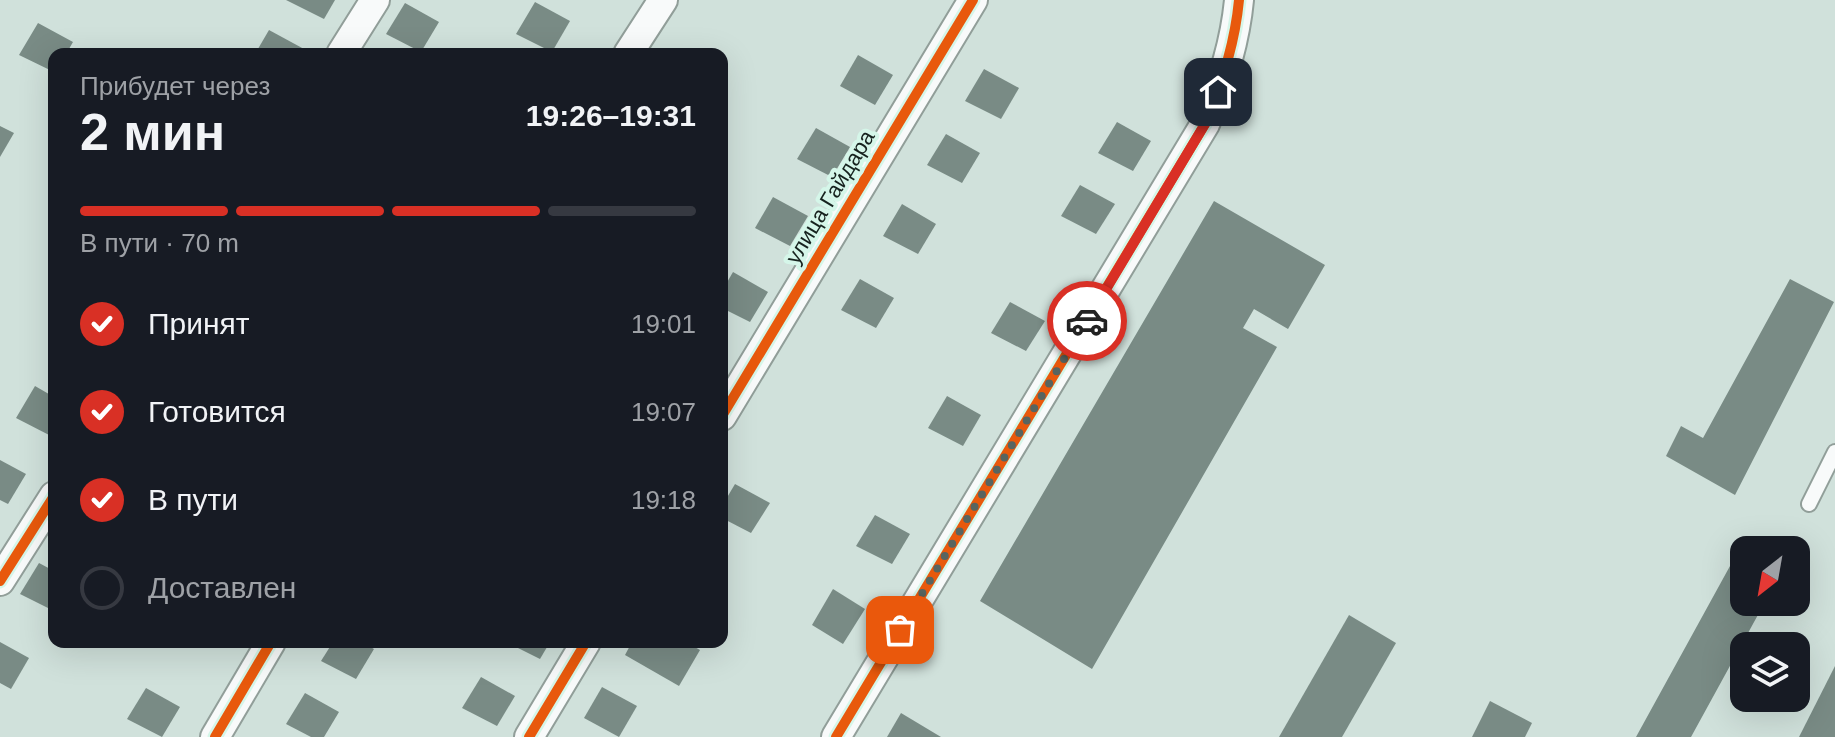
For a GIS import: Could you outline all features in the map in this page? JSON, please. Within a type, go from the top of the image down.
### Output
[{"type":"street","points":[[345,48],[375,0]]},
{"type":"street","points":[[632,48],[663,0]]},
{"type":"street","name":"улица Гайдара","points":[[728,406],[973,0]]},
{"type":"street","points":[[836,737],[1205,124],[1218,92],[1236,29],[1239,0]]},
{"type":"street","points":[[0,581],[48,505]]},
{"type":"street","points":[[215,737],[267,648]]},
{"type":"street","points":[[529,737],[582,648]]},
{"type":"lane","points":[[1809,504],[1835,452]]},
{"type":"building","points":[[286,0],[335,0],[324,19]]},
{"type":"building","points":[[535,2],[570,21],[554,48],[544,48],[516,34]]},
{"type":"building","points":[[405,3],[439,22],[423,48],[413,48],[386,34]]},
{"type":"building","points":[[38,23],[73,42],[70,48],[48,48],[48,69],[19,55]]},
{"type":"building","points":[[269,30],[302,48],[258,48]]},
{"type":"building","points":[[858,55],[893,75],[875,105],[840,86]]},
{"type":"building","points":[[984,69],[1019,88],[1001,119],[965,101]]},
{"type":"building","points":[[1117,122],[1151,141],[1133,171],[1098,153]]},
{"type":"building","points":[[0,126],[14,133],[0,157]]},
{"type":"building","points":[[816,128],[850,147],[832,177],[797,159]]},
{"type":"building","points":[[946,134],[980,153],[962,183],[927,165]]},
{"type":"building","points":[[1080,185],[1115,204],[1096,234],[1061,216]]},
{"type":"building","points":[[773,197],[808,216],[790,246],[755,228]]},
{"type":"building","points":[[1214,201],[1325,265],[1288,329],[1254,309],[1243,328],[1277,347],[1092,669],[980,601]]},
{"type":"building","points":[[902,204],[936,224],[918,254],[883,236]]},
{"type":"building","points":[[733,272],[768,292],[750,322],[728,311],[728,281]]},
{"type":"building","points":[[860,279],[894,298],[876,328],[841,310]]},
{"type":"building","points":[[1790,279],[1834,302],[1735,495],[1666,456],[1681,426],[1703,438]]},
{"type":"building","points":[[1010,302],[1045,321],[1026,351],[991,333]]},
{"type":"building","points":[[35,386],[48,394],[48,434],[16,418]]},
{"type":"building","points":[[947,396],[981,415],[963,446],[928,428]]},
{"type":"building","points":[[0,460],[26,474],[8,504],[0,500]]},
{"type":"building","points":[[735,484],[770,503],[751,533],[728,521],[728,496]]},
{"type":"building","points":[[875,515],[910,534],[892,564],[856,546]]},
{"type":"building","points":[[39,563],[48,568],[48,608],[20,594]]},
{"type":"building","points":[[1730,566],[1730,616],[1757,616],[1749,632],[1730,632],[1730,666],[1691,737],[1636,737]]},
{"type":"building","points":[[833,589],[865,609],[843,644],[812,625]]},
{"type":"building","points":[[1349,615],[1396,643],[1342,737],[1279,737]]},
{"type":"building","points":[[0,642],[29,658],[11,689],[0,683]]},
{"type":"building","points":[[329,648],[374,649],[356,679],[321,661]]},
{"type":"building","points":[[518,648],[546,648],[540,659]]},
{"type":"building","points":[[629,648],[700,650],[679,686],[625,655]]},
{"type":"building","points":[[1835,666],[1835,737],[1799,737]]},
{"type":"building","points":[[481,677],[515,696],[497,726],[462,708]]},
{"type":"building","points":[[602,687],[637,706],[619,737],[584,718]]},
{"type":"building","points":[[146,688],[180,707],[162,737],[127,719]]},
{"type":"building","points":[[305,693],[339,712],[324,737],[311,737],[286,724]]},
{"type":"building","points":[[1490,701],[1532,723],[1525,737],[1472,737]]},
{"type":"building","points":[[901,713],[941,737],[887,737]]},
{"type":"cycle path","points":[[728,406],[973,0]]},
{"type":"cycle path","points":[[836,737],[1205,124],[1227,63],[1239,0]]},
{"type":"cycle path","points":[[0,581],[48,505]]},
{"type":"cycle path","points":[[215,737],[267,648]]},
{"type":"cycle path","points":[[529,737],[582,648]]},
{"type":"way so far","points":[[900,630],[1087,321]]},
{"type":"route","points":[[1087,321],[1205,124],[1218,92]]}]
